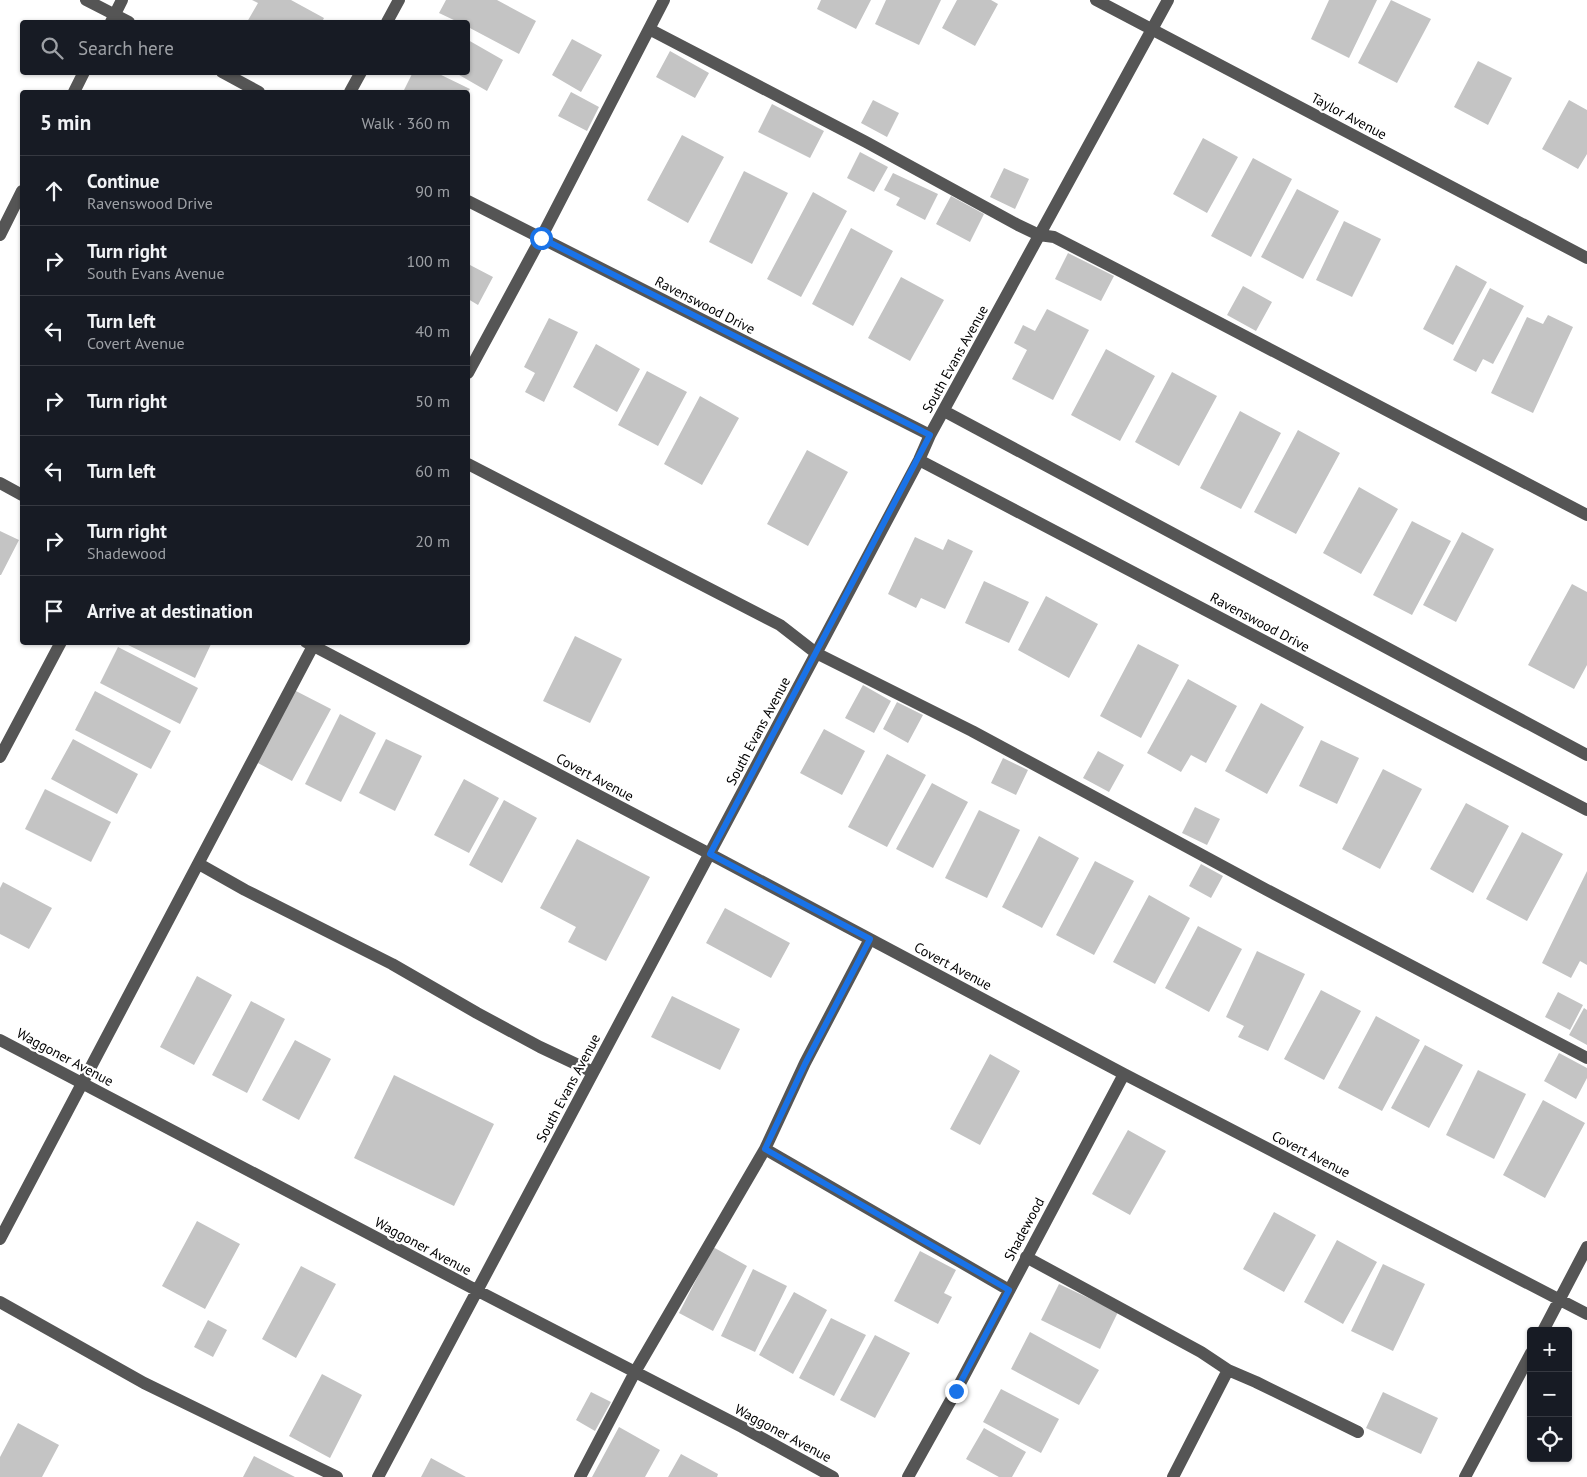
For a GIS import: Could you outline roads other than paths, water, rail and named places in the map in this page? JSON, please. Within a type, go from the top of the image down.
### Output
[{"type":"street","points":[[86,0],[112,19],[122,0]]},
{"type":"street","points":[[388,20],[399,0]]},
{"type":"street","points":[[470,369],[541,238],[664,0]]},
{"type":"street","name":"Taylor Avenue","points":[[1096,0],[1587,258]]},
{"type":"street","name":"South Evans Avenue","points":[[378,1477],[919,460],[930,435],[1168,0]]},
{"type":"street","points":[[649,29],[1039,235],[1054,237],[1587,516]]},
{"type":"street","points":[[75,90],[82,75]]},
{"type":"street","points":[[228,75],[256,90]]},
{"type":"street","points":[[351,90],[358,75]]},
{"type":"street","points":[[0,235],[20,195]]},
{"type":"street","name":"Ravenswood Drive","points":[[470,202],[930,435]]},
{"type":"street","points":[[944,411],[1587,755]]},
{"type":"street","name":"Ravenswood Drive","points":[[919,460],[1587,810]]},
{"type":"street","points":[[470,465],[780,625],[816,653],[972,731],[1265,889],[1587,1058]]},
{"type":"street","points":[[0,483],[20,494]]},
{"type":"street","points":[[0,757],[59,645]]},
{"type":"street","points":[[0,1239],[199,864],[311,645]]},
{"type":"street","name":"Covert Avenue","points":[[314,645],[1124,1074],[1587,1314]]},
{"type":"street","points":[[199,864],[244,890],[392,964],[476,1013],[540,1047],[593,1072]]},
{"type":"street","points":[[580,1477],[635,1372],[765,1149],[805,1064],[870,939]]},
{"type":"street","name":"Waggoner Avenue","points":[[0,1040],[833,1477]]},
{"type":"street","name":"Shadewood","points":[[908,1477],[956,1391],[1124,1074]]},
{"type":"street","points":[[765,1149],[1009,1290]]},
{"type":"street","points":[[1545,1327],[1587,1247]]},
{"type":"street","points":[[1026,1257],[1201,1352],[1228,1370],[1358,1432]]},
{"type":"street","points":[[0,1302],[144,1382],[337,1477]]},
{"type":"street","points":[[1465,1477],[1527,1361]]},
{"type":"street","points":[[1173,1477],[1228,1370]]}]
